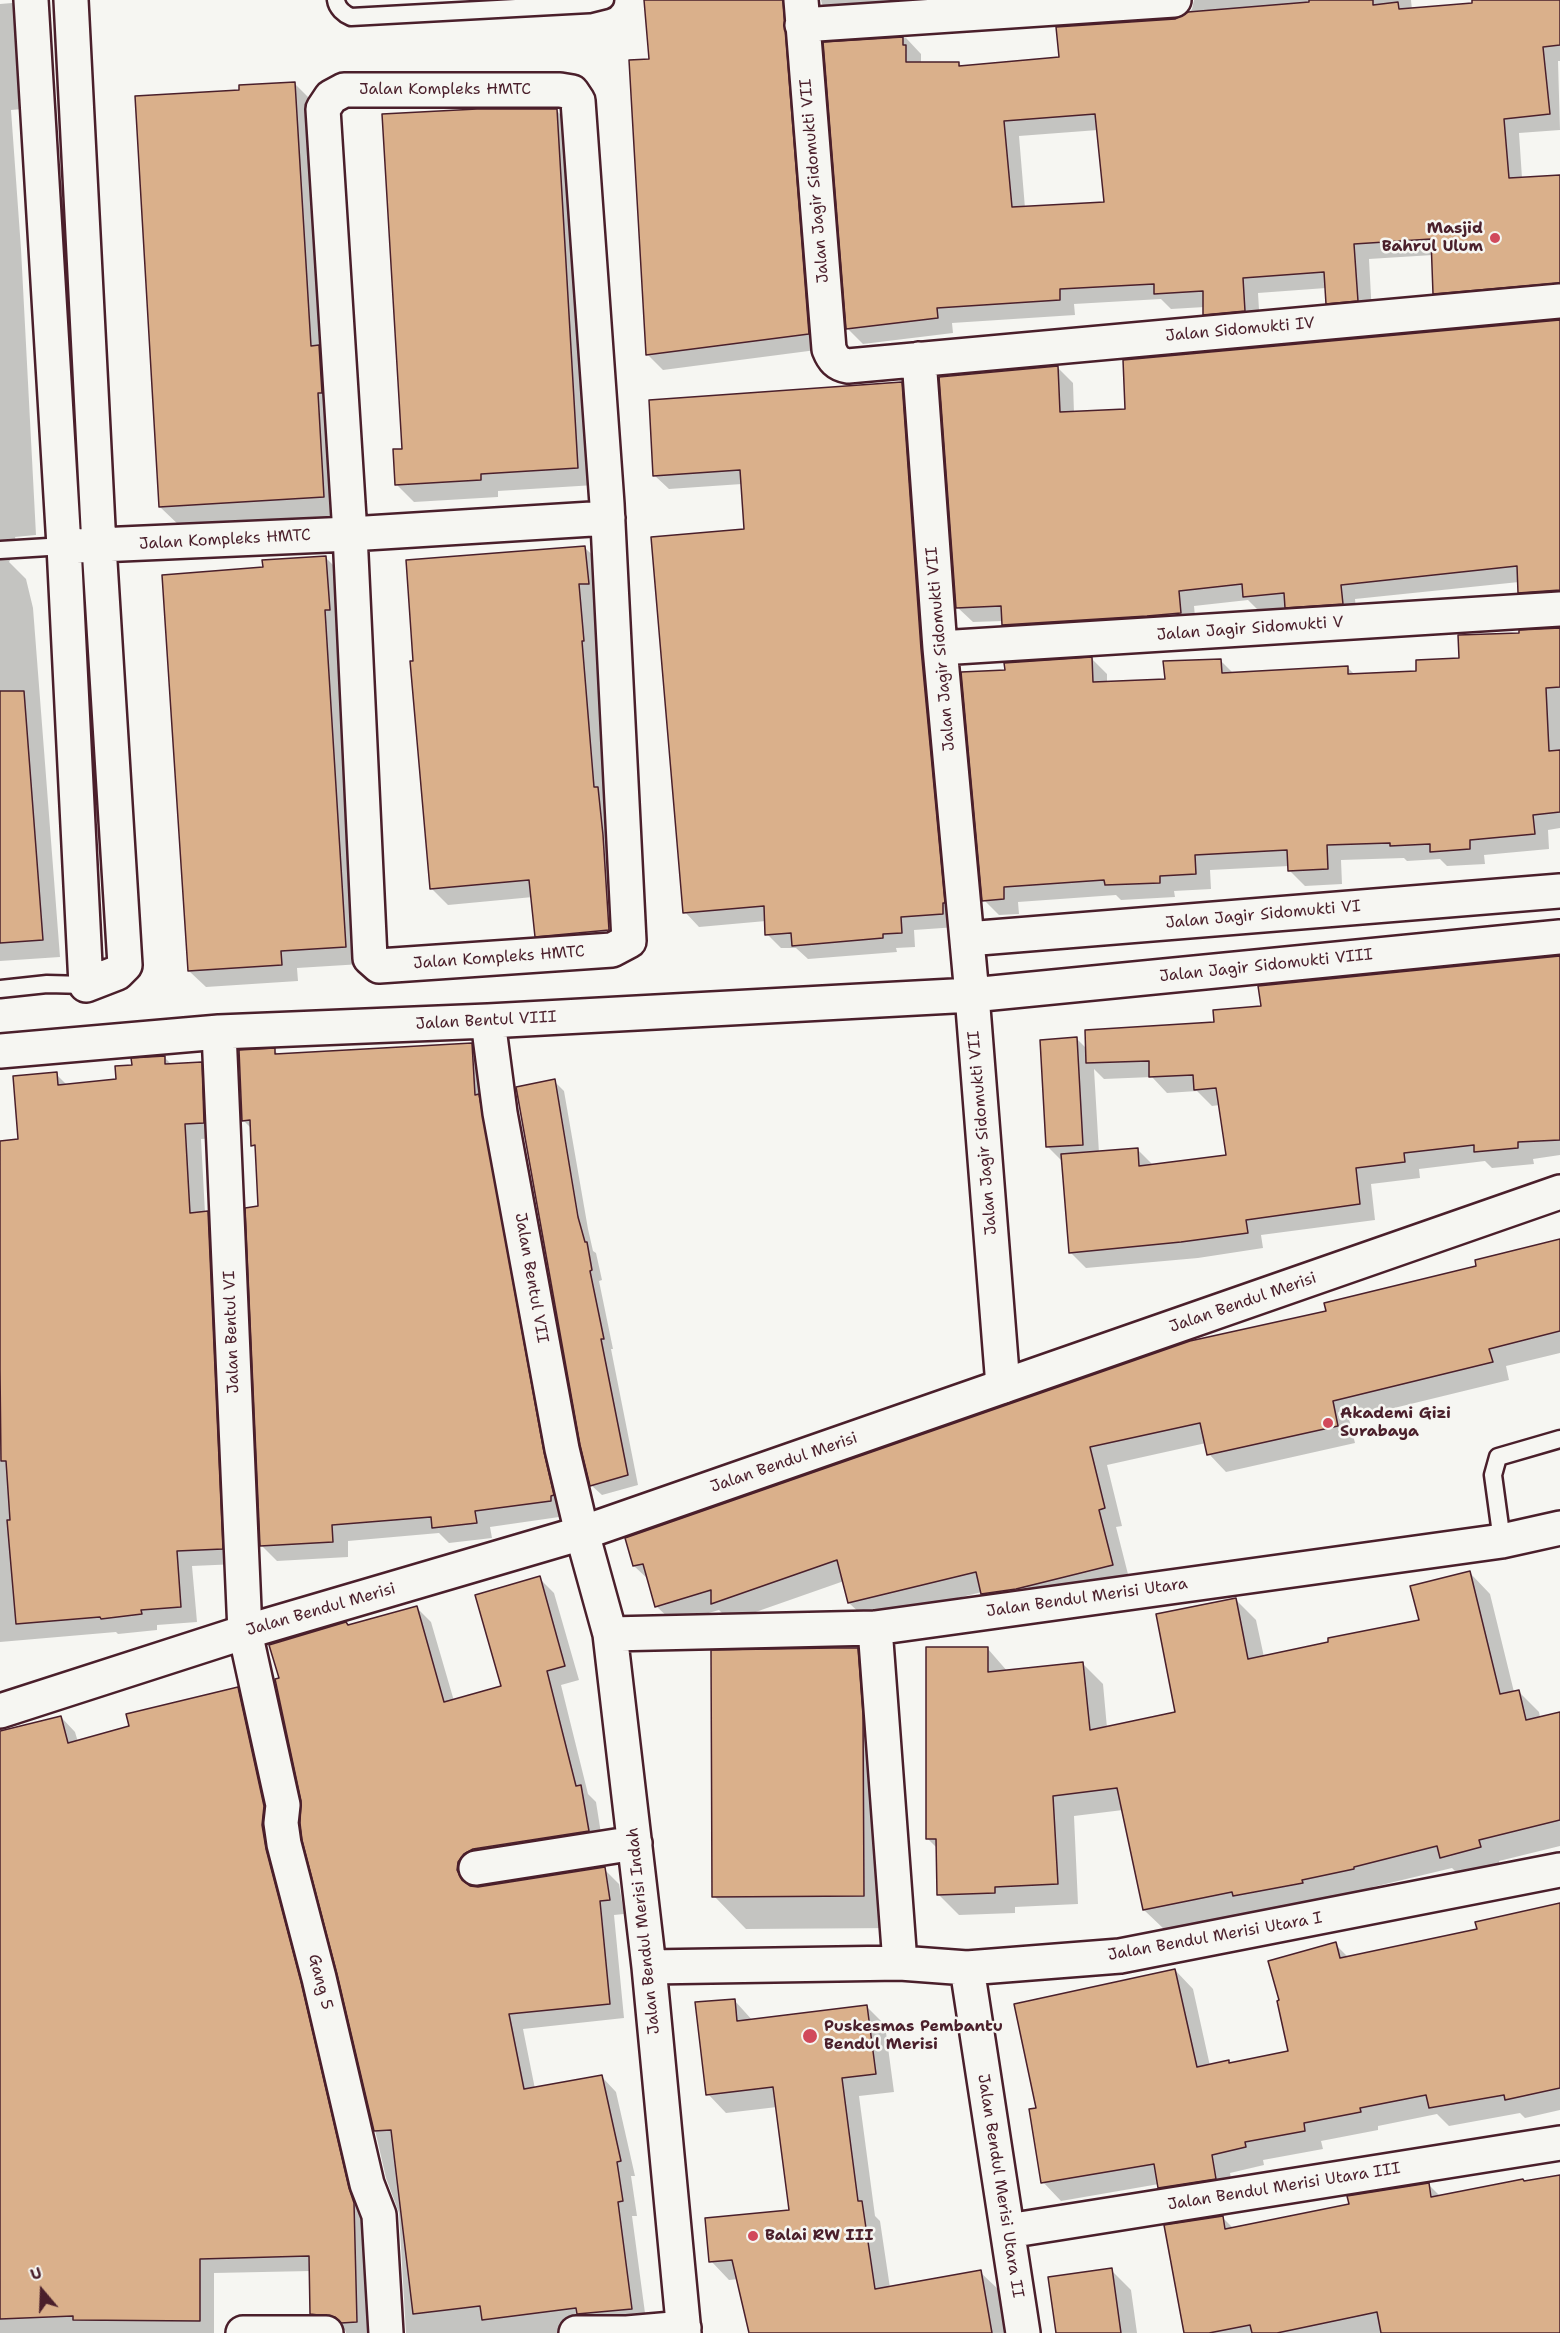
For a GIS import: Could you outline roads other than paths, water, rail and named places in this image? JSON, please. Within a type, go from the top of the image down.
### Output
[{"type":"street","points":[[31,0],[64,546],[86,985],[117,973],[124,965],[99,546],[71,0]]},
{"type":"street","points":[[802,12],[1174,0]]},
{"type":"street","name":"Jalan Jagir Sidomukti VII","points":[[802,12],[829,349],[833,358],[840,364],[848,366],[919,359],[940,648],[970,970],[1003,1386]]},
{"type":"street","name":"Jalan Kompleks HMTC","points":[[345,90],[560,90],[572,92],[578,101],[608,518],[629,941],[612,950],[379,966],[370,958],[351,534],[323,110],[331,97],[345,90]]},
{"type":"street","name":"Jalan Sidomukti IV","points":[[919,359],[1560,301]]},
{"type":"street","name":"Jalan Kompleks HMTC","points":[[64,546],[351,534],[608,518]]},
{"type":"street","name":"Jalan Jagir Sidomukti V","points":[[940,648],[1560,609]]},
{"type":"street","name":"Jalan Jagir Sidomukti VI","points":[[970,970],[1560,891]]},
{"type":"street","name":"Jalan Jagir Sidomukti VIII","points":[[970,970],[1560,937]]},
{"type":"street","name":"Jalan Bentul VIII","points":[[0,1051],[219,1032],[488,1021],[970,970]]},
{"type":"street","name":"Jalan Bentul VII","points":[[488,1021],[500,1113],[556,1414],[582,1533]]},
{"type":"street","name":"Jalan Bentul VI","points":[[219,1032],[245,1632]]},
{"type":"street","name":"Jalan Bendul Merisi","points":[[0,1711],[245,1632],[582,1533],[1560,1192]]},
{"type":"street","name":"Jalan Bendul Merisi Utara","points":[[610,1634],[875,1628],[1502,1541],[1560,1528]]},
{"type":"street","name":"Jalan Bendul Merisi Indah","points":[[582,1533],[610,1634],[649,1967],[684,2331]]},
{"type":"street","points":[[875,1628],[900,1963]]},
{"type":"street","name":"Gang 5","points":[[245,1632],[283,1805],[281,1823],[284,1844],[319,1978],[365,2174],[379,2215],[386,2333]]},
{"type":"street","points":[[476,1868],[634,1843]]},
{"type":"street","name":"Jalan Bendul Merisi Utara I","points":[[649,1967],[900,1963],[967,1968],[1120,1956],[1560,1870]]},
{"type":"street","name":"Jalan Bendul Merisi Utara II","points":[[967,1968],[1023,2333]]},
{"type":"street","name":"Jalan Bendul Merisi Utara III","points":[[1008,2231],[1560,2144]]},
{"type":"street","points":[[576,2333],[684,2331]]},
{"type":"street","points":[[243,2333],[326,2333]]},
{"type":"lane","points":[[336,0],[336,4],[344,14],[351,17],[504,4],[589,4],[605,0]]},
{"type":"lane","points":[[0,550],[64,546]]},
{"type":"lane","points":[[0,989],[47,984],[86,985]]},
{"type":"lane","points":[[1502,1541],[1493,1475],[1498,1457],[1560,1439]]},
{"type":"place","name":"Masjid Bahrul Ulum","points":[[1495,238]]},
{"type":"place","name":"Akademi Gizi Surabaya","points":[[1328,1423]]},
{"type":"place","name":"Puskesmas Pembantu Bendul Merisi","points":[[810,2036]]},
{"type":"place","name":"Balai RW III","points":[[753,2236]]}]
